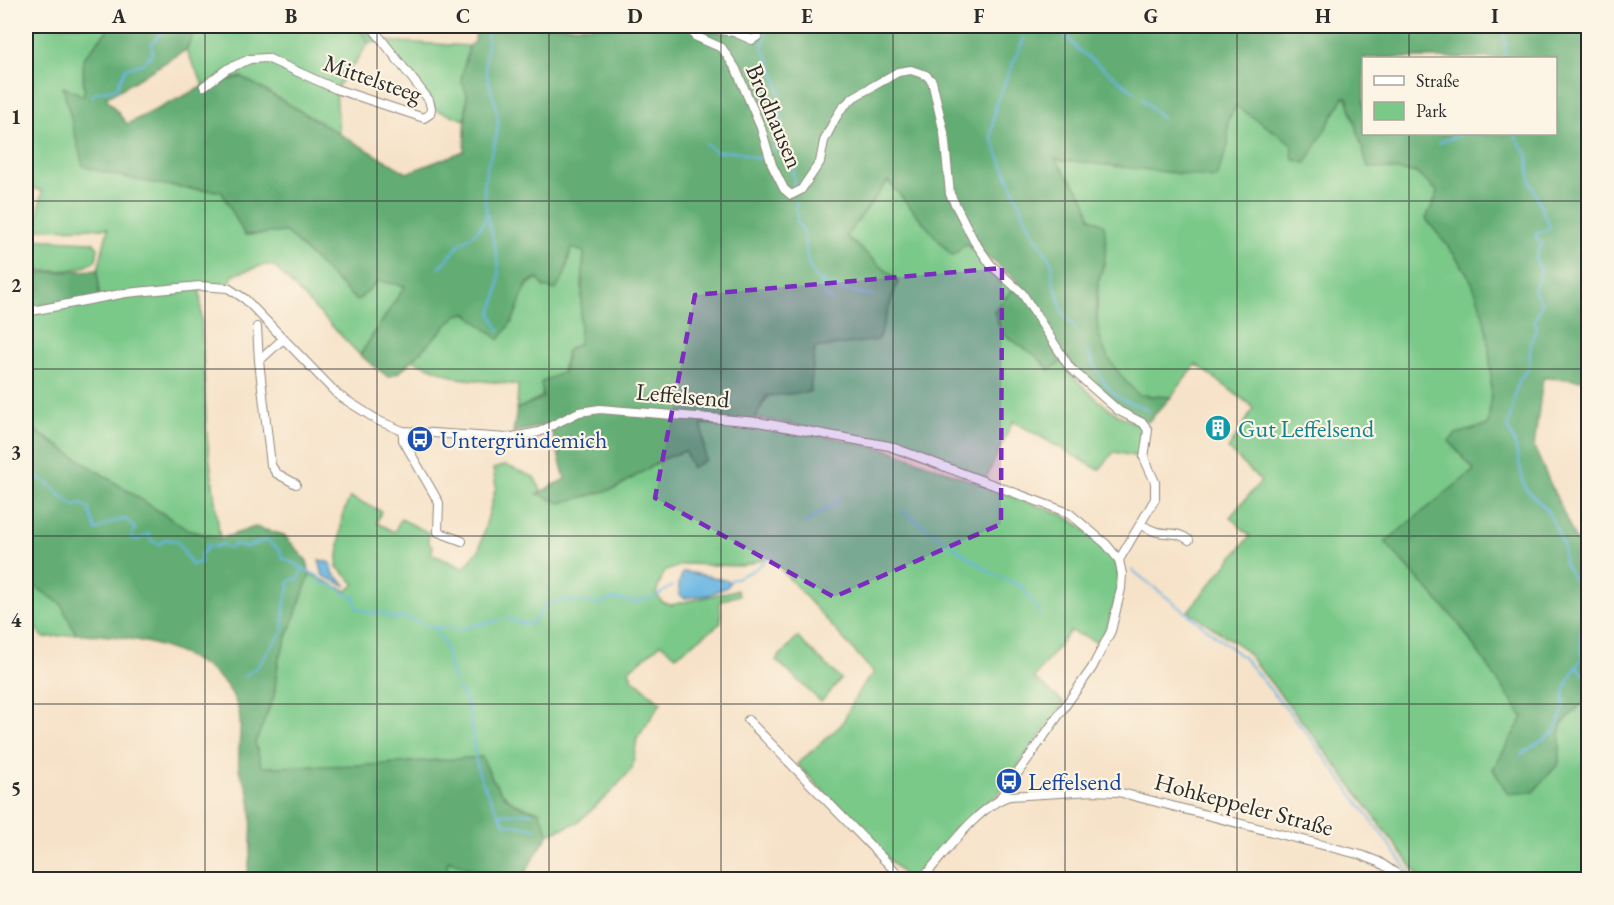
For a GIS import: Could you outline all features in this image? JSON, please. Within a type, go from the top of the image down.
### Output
[{"type":"street","name":"Mittelsteeg","points":[[204,86],[227,69],[250,59],[267,58],[336,89],[424,118],[431,108],[429,100],[371,26]]},
{"type":"street","name":"Brodhausen","points":[[757,26],[758,36],[752,40],[710,27],[696,27],[692,30],[695,36],[722,48],[736,69],[761,128],[772,165],[788,194],[795,196],[798,194],[820,162],[824,141],[842,108],[878,81],[898,72],[920,71],[932,81],[944,133],[950,194],[974,241],[991,265],[1022,293],[1071,368],[1119,411],[1146,426],[1149,433],[1144,458],[1155,482],[1155,499],[1141,524]]},
{"type":"street","points":[[26,312],[152,290],[228,288],[245,299],[338,395],[379,421],[403,431],[403,440],[439,503],[438,532],[462,542]]},
{"type":"street","points":[[257,327],[271,465],[276,473],[296,484]]},
{"type":"street","points":[[259,361],[285,338]]},
{"type":"street","name":"Leffelsend","points":[[403,431],[507,438],[539,432],[588,410],[600,409],[733,419],[830,433],[890,446],[1070,513],[1098,536],[1119,560]]},
{"type":"street","points":[[998,801],[1099,657],[1117,611],[1121,589],[1119,560],[1141,524],[1154,533],[1179,532],[1189,540]]},
{"type":"street","points":[[748,720],[904,879]]},
{"type":"street","name":"Hohkeppeler Straße","points":[[921,879],[976,819],[998,801],[1010,796],[1092,791],[1132,795],[1361,855],[1379,862],[1406,879]]},
{"type":"highlighted area","points":[[1002,268],[1001,524],[834,597],[655,498],[695,295]]},
{"type":"green space","points":[[26,26],[111,26],[83,59],[84,97],[64,87],[187,189],[221,191],[245,235],[286,232],[357,301],[378,281],[405,286],[360,355],[274,266],[264,265],[233,275],[228,288],[200,286],[207,438],[220,539],[188,530],[26,425],[26,312],[99,299],[98,270],[108,228],[36,229],[42,191],[26,186]]},
{"type":"green space","points":[[111,26],[197,26],[186,50],[106,98],[127,124],[204,86],[242,77],[407,173],[464,151],[467,94],[461,80],[469,46],[475,41],[476,26],[1588,26],[1588,380],[1543,378],[1534,447],[1588,568],[1588,697],[1561,725],[1559,763],[1533,792],[1508,794],[1493,769],[1523,717],[1458,623],[1385,542],[1474,470],[1449,441],[1456,434],[1488,425],[1491,369],[1486,329],[1475,291],[1468,275],[1426,219],[1438,192],[1415,172],[1368,167],[1347,97],[1344,97],[1306,163],[1293,160],[1291,143],[1236,106],[1228,120],[1228,146],[1216,178],[1055,159],[1085,199],[1090,217],[1104,225],[1106,251],[1098,282],[1097,302],[1097,318],[1103,346],[1117,370],[1139,395],[1171,397],[1148,422],[1120,409],[1072,366],[1068,357],[1050,370],[1036,356],[1002,333],[994,312],[1018,282],[994,262],[966,244],[952,256],[888,181],[846,236],[898,281],[878,340],[815,348],[810,392],[766,396],[752,425],[702,424],[705,460],[692,468],[685,451],[665,458],[616,488],[561,503],[537,494],[565,479],[550,424],[513,433],[517,409],[543,398],[541,382],[564,372],[567,350],[579,344],[584,252],[571,248],[565,274],[556,290],[544,287],[537,277],[527,284],[513,320],[499,340],[466,313],[457,315],[400,372],[388,377],[360,355],[405,286],[378,281],[357,301],[286,232],[245,235],[221,191],[151,183],[83,166],[63,87],[84,96],[83,59]]},
{"type":"green space","points":[[197,26],[358,26],[368,44],[336,89],[339,134],[242,77],[204,86],[186,50]]},
{"type":"green space","points":[[358,26],[381,26],[382,41],[368,44]]},
{"type":"green space","points":[[382,41],[469,46],[461,80],[467,94],[465,120],[431,108]]},
{"type":"green space","points":[[1344,97],[1347,97],[1368,166],[1415,172],[1438,192],[1426,219],[1468,275],[1481,309],[1491,369],[1490,407],[1488,425],[1457,434],[1456,450],[1475,470],[1458,623],[1524,717],[1493,769],[1533,791],[1559,763],[1561,725],[1588,697],[1588,879],[1421,879],[1317,740],[1243,648],[1188,611],[1250,536],[1230,517],[1261,481],[1228,449],[1254,408],[1196,364],[1171,397],[1139,396],[1116,373],[1097,336],[1098,282],[1104,264],[1085,199],[1054,159],[1137,168],[1228,146],[1228,120],[1236,105],[1291,143]]},
{"type":"green space","points":[[888,181],[952,255],[966,244],[1014,288],[1002,333],[1036,356],[1050,370],[1062,361],[1096,399],[1118,415],[1139,425],[1144,436],[1139,457],[1114,452],[1099,470],[1013,421],[986,478],[890,442],[755,418],[782,379],[800,361],[819,343],[898,281],[846,236]]},
{"type":"green space","points":[[29,239],[93,242],[98,248],[96,260],[74,269],[31,271]]},
{"type":"green space","points":[[571,248],[584,252],[579,344],[567,350],[558,380],[545,394],[517,409],[518,385],[457,378],[412,360],[456,315],[466,313],[479,322],[513,320],[529,284],[541,278],[565,274]]},
{"type":"green space","points":[[98,270],[99,299],[26,312],[26,288],[31,273]]},
{"type":"green space","points":[[702,424],[752,425],[830,437],[889,450],[1063,515],[1096,539],[1116,563],[1117,589],[1102,644],[1070,631],[1034,678],[1064,703],[998,794],[969,820],[918,878],[907,878],[797,764],[841,725],[861,687],[874,673],[770,557],[742,566],[684,564],[664,572],[656,593],[662,602],[671,605],[737,590],[739,595],[720,601],[721,623],[676,656],[661,644],[629,670],[632,678],[661,703],[637,739],[632,769],[578,822],[549,834],[539,811],[517,804],[503,793],[492,778],[482,757],[370,765],[262,768],[255,743],[274,696],[278,662],[310,574],[347,591],[355,584],[337,567],[342,516],[350,497],[381,511],[377,523],[394,532],[401,519],[429,533],[428,542],[433,547],[431,554],[464,568],[479,550],[496,487],[493,469],[505,465],[534,477],[541,490],[538,494],[561,503],[616,488],[665,458],[685,451],[692,467],[705,460]]},
{"type":"green space","points":[[26,425],[188,530],[220,539],[255,527],[284,535],[307,561],[310,574],[278,662],[274,696],[255,743],[262,767],[370,765],[482,757],[502,793],[517,804],[539,811],[549,834],[523,879],[498,879],[448,860],[446,879],[247,879],[250,858],[251,804],[248,790],[239,770],[240,719],[230,691],[215,674],[172,650],[122,638],[76,634],[61,604],[26,580]]},
{"type":"green space","points":[[26,580],[61,604],[76,634],[43,638],[26,616]]},
{"type":"green space","points":[[797,637],[841,679],[821,702],[776,660]]},
{"type":"green space","points":[[447,859],[498,879],[446,880]]},
{"type":"water","points":[[319,560],[331,563],[333,573],[347,586],[323,576]]},
{"type":"water","points":[[683,572],[730,581],[727,587],[708,595],[684,598],[679,594],[679,583]]},
{"type":"waterway","points":[[92,97],[96,92],[116,89],[126,68],[142,64],[152,54],[152,43],[167,26]]},
{"type":"waterway","points":[[487,26],[486,71],[496,108],[498,127],[486,171],[484,196],[498,260],[497,294],[491,313],[499,331]]},
{"type":"waterway","points":[[764,26],[765,41],[761,44],[773,68],[779,87],[783,133],[789,156],[787,162],[793,170],[794,188]]},
{"type":"waterway","points":[[1503,57],[1505,53],[1504,26]]},
{"type":"waterway","points":[[1061,31],[1080,51],[1135,92]]},
{"type":"waterway","points":[[1024,38],[996,103],[991,137],[1031,230],[1052,263],[1053,279],[1063,313],[1076,330]]},
{"type":"waterway","points":[[1142,99],[1162,118]]},
{"type":"waterway","points":[[1439,143],[1459,135]]},
{"type":"waterway","points":[[1515,135],[1528,156],[1530,181],[1550,228],[1536,234],[1536,238],[1542,243],[1535,259],[1541,271],[1534,290],[1542,304],[1534,321],[1537,326],[1531,342],[1529,368],[1518,381],[1508,427],[1514,441],[1525,488],[1548,511],[1563,545],[1564,563],[1588,602]]},
{"type":"waterway","points":[[772,151],[783,141]]},
{"type":"waterway","points":[[705,144],[717,152],[736,151],[758,159],[765,156]]},
{"type":"waterway","points":[[796,202],[797,223],[803,230],[808,263],[816,279],[841,290],[872,295]]},
{"type":"waterway","points":[[440,268],[459,245],[477,232],[487,216]]},
{"type":"waterway","points":[[820,281],[822,291],[831,300]]},
{"type":"waterway","points":[[1087,352],[1100,376],[1113,393],[1149,411]]},
{"type":"waterway","points":[[26,482],[33,476],[39,478],[75,506],[82,504],[89,509],[96,531],[109,523],[125,519],[135,528],[131,538],[138,540],[148,534],[152,541],[160,544],[166,539],[177,541],[192,565],[201,562],[200,555],[206,550],[207,545],[215,547],[222,544],[229,549],[235,544],[246,547],[267,540],[279,550],[283,558],[318,576],[321,582],[336,586],[344,593],[354,597],[357,608],[374,614],[379,612],[394,619],[408,618],[421,623]]},
{"type":"waterway","points":[[805,523],[840,499]]},
{"type":"waterway","points":[[902,511],[993,574],[1021,586],[1041,613]]},
{"type":"waterway","points":[[729,581],[754,570],[770,557]]},
{"type":"waterway","points":[[244,676],[257,667],[283,631],[288,583],[293,579],[299,579],[302,569]]},
{"type":"waterway","points":[[1132,570],[1244,658],[1309,736],[1411,874]]},
{"type":"waterway","points":[[655,597],[672,586]]},
{"type":"waterway","points":[[505,618],[530,625],[548,603],[567,600],[599,604],[613,599],[635,602],[650,598]]},
{"type":"waterway","points":[[1521,754],[1554,732],[1564,710],[1564,693],[1568,681],[1582,658],[1580,635],[1588,610]]},
{"type":"waterway","points":[[425,626],[459,629],[499,620]]},
{"type":"waterway","points":[[435,628],[443,641],[454,681]]},
{"type":"waterway","points":[[1577,667],[1588,679]]},
{"type":"waterway","points":[[457,688],[463,696],[470,716],[479,773],[494,805],[505,824],[536,828]]},
{"type":"waterway","points":[[500,814],[532,813]]},
{"type":"place","name":"Gut Leffelsend","points":[[1218,428]]},
{"type":"place","name":"Untergründemich","points":[[420,439]]},
{"type":"place","name":"Leffelsend","points":[[1009,781]]}]
